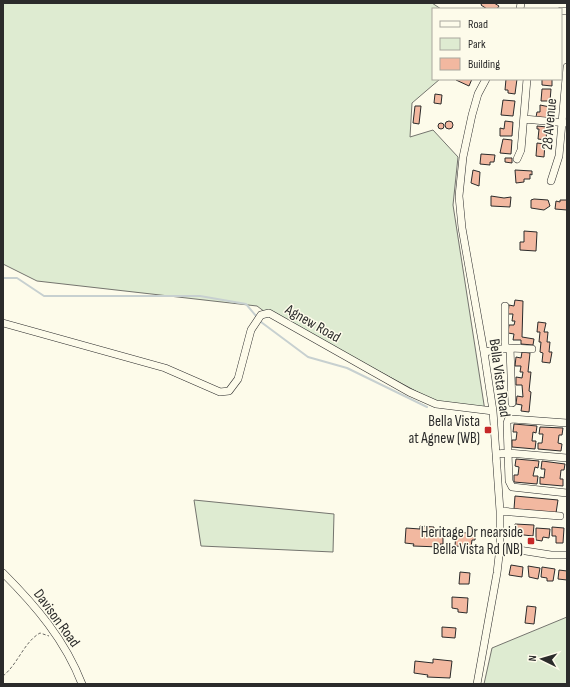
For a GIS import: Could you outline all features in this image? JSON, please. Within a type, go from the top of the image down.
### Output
[{"type":"street","name":"28 Avenue","points":[[551,181],[559,156],[565,123],[567,67]]},
{"type":"street","name":"Bella Vista Road","points":[[477,684],[491,610],[500,547],[500,511],[493,411],[462,228],[459,196],[463,157],[472,115],[478,94],[485,80]]},
{"type":"street","points":[[517,159],[521,150],[528,80]]},
{"type":"street","points":[[524,120],[565,123]]},
{"type":"street","points":[[505,306],[512,403]]},
{"type":"street","name":"Agnew Road","points":[[3,323],[166,368],[220,392],[229,391],[238,379],[251,330],[261,315],[269,312],[409,392],[436,404],[493,411]]},
{"type":"street","points":[[484,352],[507,349],[532,349]]},
{"type":"street","points":[[567,424],[508,420],[509,481],[512,487],[567,493]]},
{"type":"street","points":[[496,454],[508,453],[567,458]]},
{"type":"street","points":[[500,511],[560,516]]},
{"type":"street","points":[[500,547],[551,555],[567,554]]},
{"type":"street","name":"Davison Road","points":[[3,573],[29,600],[53,629],[73,661],[82,684]]},
{"type":"path","points":[[3,676],[32,638],[40,633],[50,637]]},
{"type":"green space","points":[[3,3],[432,3],[440,8],[432,8],[432,80],[439,80],[412,103],[410,137],[433,130],[458,157],[453,205],[485,411],[436,402],[269,312],[265,312],[257,306],[37,281],[3,264]]},
{"type":"green space","points":[[194,500],[334,514],[333,552],[201,546]]},
{"type":"green space","points":[[567,617],[567,684],[484,684],[492,648]]},
{"type":"building","points":[[482,3],[494,3],[499,6],[498,8],[486,8],[481,5]]},
{"type":"building","points":[[456,80],[472,80],[469,86]]},
{"type":"building","points":[[506,80],[517,80],[515,94],[508,93],[508,90],[505,90]]},
{"type":"building","points":[[542,80],[552,80],[552,86],[542,85]]},
{"type":"building","points":[[542,89],[551,89],[550,101],[541,101]]},
{"type":"building","points":[[435,94],[442,95],[441,104],[434,103]]},
{"type":"building","points":[[503,100],[515,101],[513,116],[501,115]]},
{"type":"building","points":[[540,105],[550,107],[548,118],[536,117],[537,112],[540,112]]},
{"type":"building","points":[[415,106],[421,106],[419,124],[413,123]]},
{"type":"building","points":[[447,121],[451,121],[453,125],[451,129],[447,129],[445,127],[445,123]]},
{"type":"building","points":[[505,121],[513,122],[512,136],[500,136],[500,128],[504,129]]},
{"type":"building","points":[[441,123],[444,126],[441,129],[438,126]]},
{"type":"building","points":[[537,126],[547,127],[546,140],[538,139],[539,129],[537,129]]},
{"type":"building","points":[[503,139],[512,140],[511,154],[500,153]]},
{"type":"building","points":[[537,143],[545,144],[544,157],[536,156]]},
{"type":"building","points":[[481,154],[495,155],[494,162],[490,162],[490,165],[480,164]]},
{"type":"building","points":[[505,158],[512,158],[512,163],[505,162]]},
{"type":"building","points":[[473,170],[480,172],[479,186],[471,183]]},
{"type":"building","points":[[515,170],[532,171],[532,175],[530,174],[530,179],[524,179],[524,182],[516,183]]},
{"type":"building","points":[[491,196],[504,198],[511,197],[510,207],[491,206]]},
{"type":"building","points":[[531,200],[548,200],[550,206],[544,210],[531,208]]},
{"type":"building","points":[[560,200],[567,200],[567,210],[555,209],[556,201],[560,202]]},
{"type":"building","points":[[524,231],[537,232],[536,251],[520,250],[520,242],[524,242]]},
{"type":"building","points":[[515,300],[523,301],[522,337],[534,339],[533,345],[521,344],[521,340],[513,340],[514,334],[508,333],[509,325],[514,325],[515,321],[512,321],[513,314],[508,314],[509,305],[514,306]]},
{"type":"building","points":[[538,322],[546,323],[544,332],[548,332],[547,342],[550,342],[549,352],[552,352],[550,363],[542,362],[543,353],[540,352],[541,342],[539,342],[540,332],[537,332]]},
{"type":"building","points":[[522,352],[530,353],[528,372],[531,372],[529,412],[521,411],[522,405],[516,404],[517,396],[523,397],[522,385],[516,385],[516,377],[522,378],[523,372],[520,372],[521,366],[515,366],[516,357],[521,358]]},
{"type":"building","points":[[514,424],[537,426],[536,433],[533,432],[532,441],[536,441],[535,449],[512,447],[512,440],[516,440],[517,432],[513,432]]},
{"type":"building","points":[[540,427],[563,428],[562,435],[559,435],[558,443],[562,444],[561,451],[538,449],[538,443],[542,443],[543,434],[539,434]]},
{"type":"building","points":[[516,459],[539,461],[538,468],[535,467],[533,476],[538,476],[537,484],[514,482],[514,475],[518,475],[519,467],[515,466]]},
{"type":"building","points":[[542,461],[565,464],[564,470],[561,470],[560,479],[563,479],[563,486],[540,484],[540,477],[544,478],[545,469],[541,469]]},
{"type":"building","points":[[515,496],[558,500],[556,513],[514,509]]},
{"type":"building","points":[[515,524],[534,525],[533,536],[515,534]]},
{"type":"building","points":[[420,526],[434,527],[434,532],[440,532],[440,535],[443,536],[443,544],[440,544],[440,547],[413,546],[414,544],[405,543],[406,528],[420,529]]},
{"type":"building","points":[[552,527],[564,528],[563,543],[556,543],[556,536],[552,536]]},
{"type":"building","points":[[467,528],[476,529],[475,540],[472,540],[471,547],[455,546],[456,532],[467,533]]},
{"type":"building","points":[[536,528],[550,529],[549,538],[543,537],[542,541],[536,540]]},
{"type":"building","points":[[511,565],[523,567],[522,577],[509,575]]},
{"type":"building","points":[[528,566],[540,568],[538,579],[529,577]]},
{"type":"building","points":[[542,567],[555,569],[553,581],[547,581],[547,578],[541,577]]},
{"type":"building","points":[[559,570],[567,571],[567,580],[558,579]]},
{"type":"building","points":[[460,572],[470,573],[469,584],[459,584]]},
{"type":"building","points":[[452,597],[468,598],[467,613],[458,612],[458,609],[452,608]]},
{"type":"building","points":[[527,606],[536,607],[534,624],[525,623]]},
{"type":"building","points":[[442,627],[456,628],[455,638],[442,637]]},
{"type":"building","points":[[433,659],[452,661],[450,678],[427,677],[428,675],[414,673],[415,661],[433,663]]},
{"type":"waterway","points":[[3,278],[17,278],[44,296],[200,296],[246,304],[261,322],[308,357],[347,368],[427,407]]},
{"type":"place","name":"Bella Vista at Agnew (WB)","points":[[488,430]]},
{"type":"place","name":"Heritage Dr nearside Bella Vista Rd (NB)","points":[[531,541]]}]
